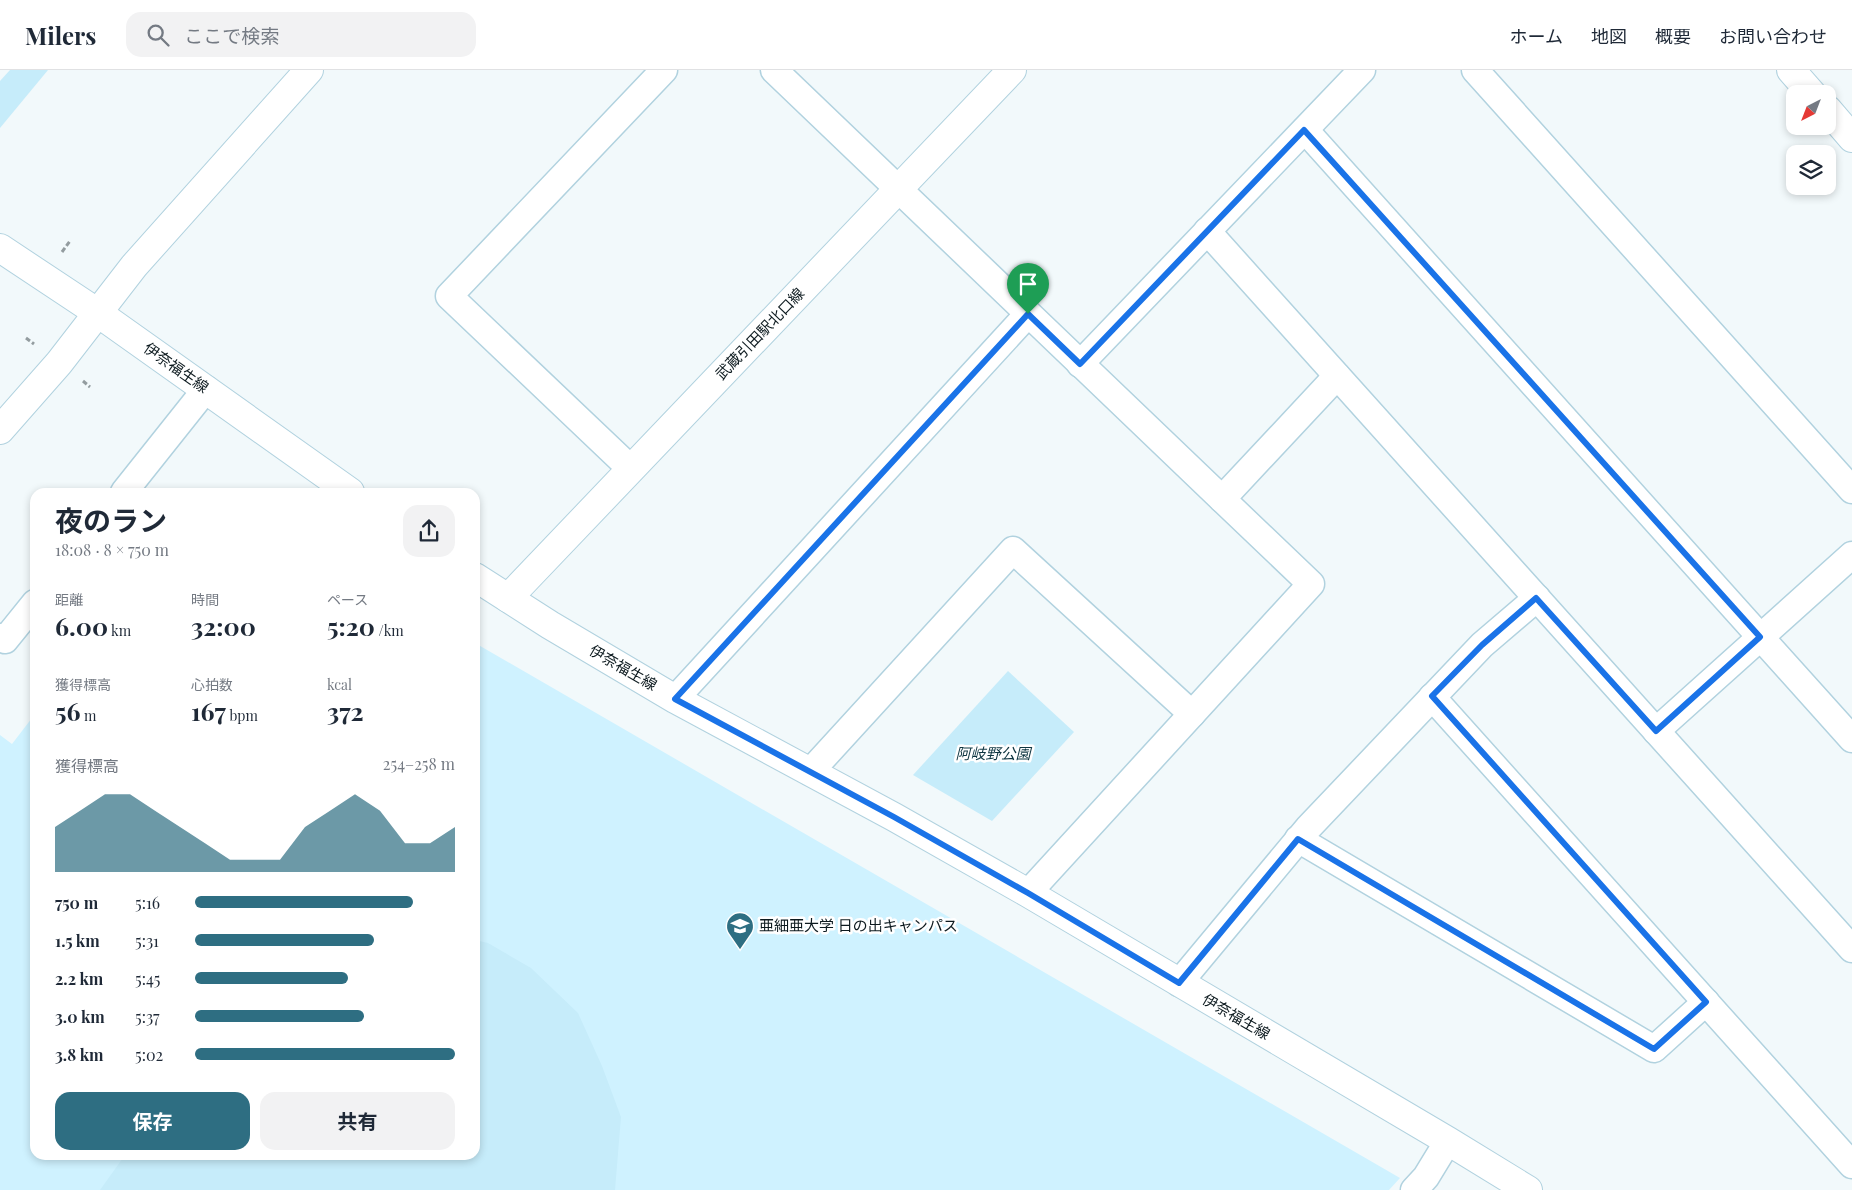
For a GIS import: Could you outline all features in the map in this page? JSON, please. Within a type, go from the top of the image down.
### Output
[{"type":"main road","points":[[0,430],[59,363],[134,266],[309,70]]},
{"type":"main road","name":"武蔵引田駅北口線","points":[[508,598],[1012,70]]},
{"type":"main road","points":[[1791,70],[1804,85]]},
{"type":"main road","points":[[1836,119],[1852,138]]},
{"type":"main road","name":"伊奈福生線","points":[[0,248],[98,313],[344,488]]},
{"type":"main road","name":"伊奈福生線","points":[[480,580],[550,625],[675,699],[894,817],[1028,893],[1448,1140],[1528,1190]]},
{"type":"street","points":[[631,469],[449,296],[664,70]]},
{"type":"street","points":[[774,70],[1311,584],[1028,893]]},
{"type":"street","points":[[1080,364],[1362,70]]},
{"type":"street","points":[[1475,70],[1852,490]]},
{"type":"street","points":[[1304,130],[1852,739]]},
{"type":"street","points":[[1207,231],[1852,950]]},
{"type":"street","points":[[675,699],[1028,314]]},
{"type":"street","points":[[1222,500],[1337,376]]},
{"type":"street","points":[[127,488],[206,389]]},
{"type":"street","points":[[810,772],[1013,550],[1192,714]]},
{"type":"street","points":[[1656,731],[1852,555]]},
{"type":"street","points":[[1179,983],[1298,839],[1482,645],[1536,598]]},
{"type":"street","points":[[0,637],[5,640],[30,609]]},
{"type":"street","points":[[1432,696],[1852,1165]]},
{"type":"street","points":[[1298,839],[1654,1049],[1706,1002]]},
{"type":"street","points":[[1414,1190],[1426,1177],[1448,1140]]},
{"type":"path","points":[[65,248],[70,241]]},
{"type":"path","points":[[26,338],[34,344]]},
{"type":"shaded area","name":"亜細亜大学 日の出キャンパス","points":[[480,646],[1400,1178],[1389,1190],[0,1190],[0,735],[12,744],[30,721],[30,1160],[480,1160]]},
{"type":"green space","points":[[10,70],[48,70],[0,128],[0,81]]},
{"type":"green space","name":"阿岐野公園","points":[[1008,671],[1074,732],[992,821],[913,775]]},
{"type":"green space","points":[[480,941],[488,943],[531,968],[578,1013],[602,1066],[621,1117],[615,1190],[100,1190],[121,1160],[480,1160]]},
{"type":"place","name":"亜細亜大学 日の出キャンパス","points":[[740,950]]},
{"type":"route","points":[[1304,130],[1760,637],[1656,731],[1536,598],[1482,645],[1432,696],[1706,1002],[1654,1049],[1298,839],[1179,983],[1028,893],[894,817],[675,699],[1028,314],[1080,364],[1304,130]]}]
